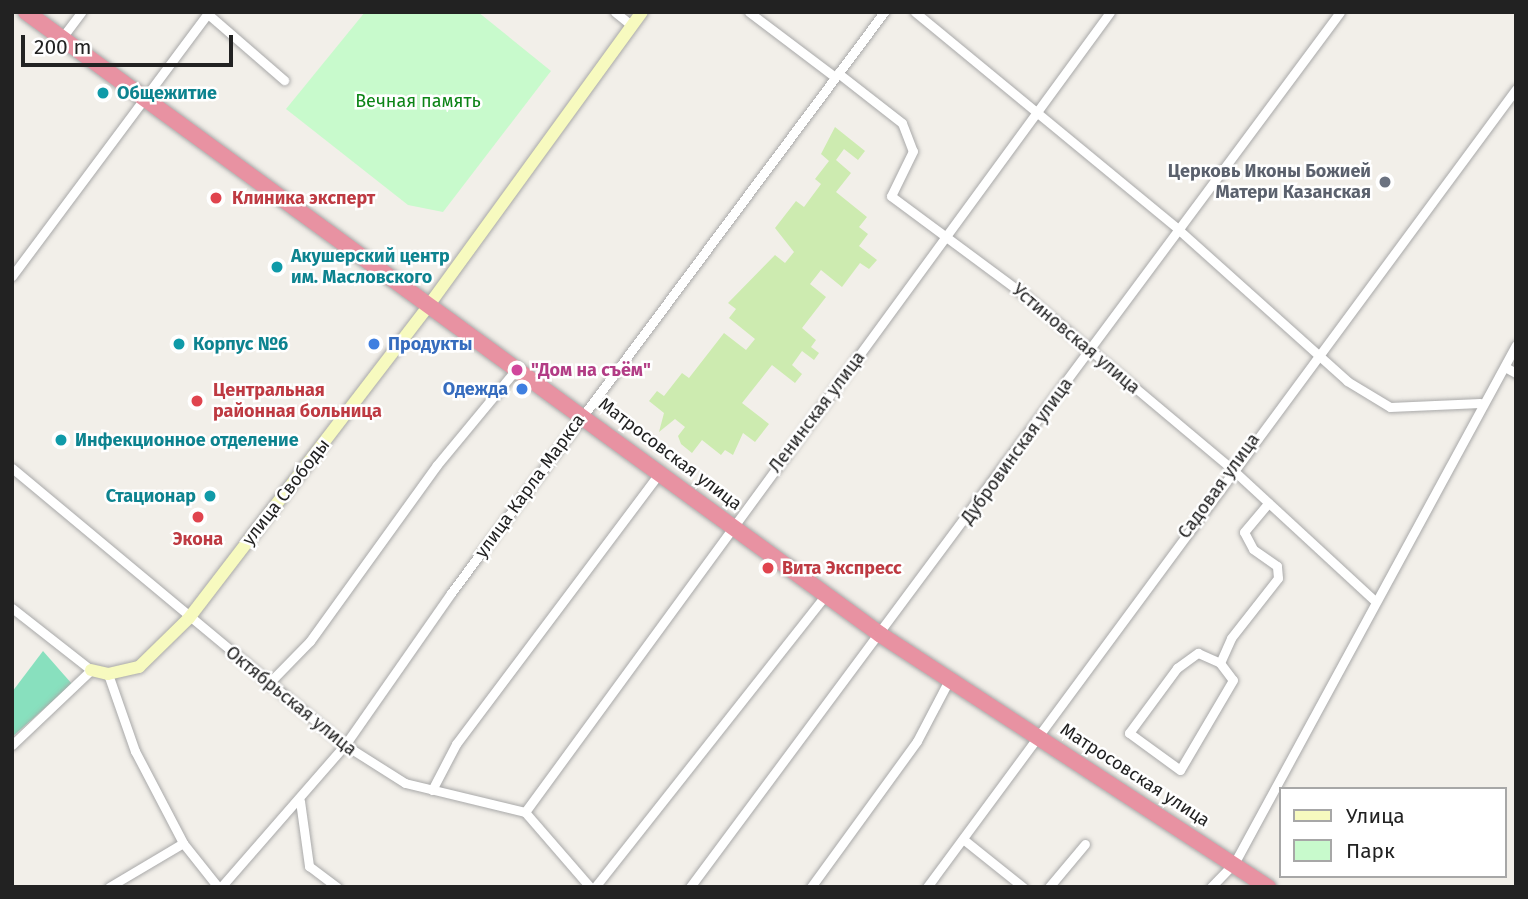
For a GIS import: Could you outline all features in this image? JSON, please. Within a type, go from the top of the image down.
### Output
[{"type":"highway","name":"Матросовская улица","points":[[26,12],[429,305],[583,413],[881,635],[1235,862],[1268,887]]},
{"type":"street","points":[[61,39],[81,12]]},
{"type":"street","points":[[615,12],[632,26]]},
{"type":"street","name":"улица Свободы","points":[[91,670],[108,674],[138,667],[189,618],[429,305],[642,12]]},
{"type":"street","name":"Устиновская улица","points":[[749,12],[902,123],[913,151],[891,196],[919,221],[951,236],[1091,351],[1232,469],[1374,600]]},
{"type":"street","name":"улица Карла Маркса","points":[[219,887],[300,801],[345,745],[583,413],[884,12]]},
{"type":"street","points":[[915,12],[1034,113],[1179,230],[1316,352],[1390,407],[1480,403]]},
{"type":"street","name":"Ленинская улица","points":[[525,812],[734,525],[951,236],[1034,113],[1110,12]]},
{"type":"street","name":"Дубровинская улица","points":[[690,887],[881,635],[1340,12]]},
{"type":"street","points":[[12,276],[142,98],[208,13],[284,80]]},
{"type":"street","name":"Садовая улица","points":[[928,887],[1036,734],[1316,352],[1516,89]]},
{"type":"street","points":[[1210,887],[1235,862],[1480,403],[1505,367],[1516,345]]},
{"type":"street","points":[[268,684],[310,641],[437,465],[519,367]]},
{"type":"street","points":[[1505,367],[1516,373]]},
{"type":"street","name":"Октябрьская улица","points":[[12,468],[268,684],[345,745],[405,783],[525,812]]},
{"type":"street","points":[[432,790],[456,744],[661,470]]},
{"type":"street","points":[[1220,663],[1231,638],[1278,578],[1277,566],[1252,549],[1244,532],[1268,503]]},
{"type":"street","points":[[595,887],[826,595]]},
{"type":"street","points":[[12,608],[91,670],[12,745]]},
{"type":"street","points":[[1198,653],[1220,663],[1233,680],[1231,691],[1180,770],[1129,733],[1186,657],[1198,653]]},
{"type":"street","points":[[108,674],[123,727],[183,843],[219,887]]},
{"type":"street","points":[[811,887],[917,741],[949,680]]},
{"type":"street","points":[[300,801],[305,851],[319,883],[337,887]]},
{"type":"street","points":[[525,812],[590,887]]},
{"type":"street","points":[[963,839],[1023,887]]},
{"type":"street","points":[[110,887],[183,843]]},
{"type":"street","points":[[1049,887],[1085,844]]},
{"type":"green space","name":"Вечная память","points":[[365,12],[478,12],[551,71],[443,212],[408,205],[286,109]]},
{"type":"green space","points":[[835,127],[865,151],[858,160],[844,149],[836,160],[851,173],[836,192],[867,217],[859,227],[868,234],[859,246],[877,260],[869,269],[860,263],[842,287],[821,270],[810,284],[826,297],[802,328],[816,340],[811,347],[819,353],[814,360],[802,351],[792,365],[802,374],[795,383],[772,365],[742,403],[769,424],[755,442],[743,433],[733,455],[725,450],[721,455],[702,440],[692,453],[681,444],[678,436],[685,427],[675,419],[659,432],[664,413],[649,401],[657,391],[664,396],[682,373],[689,378],[724,333],[746,350],[755,339],[729,318],[736,309],[728,303],[775,255],[785,263],[794,252],[775,228],[796,201],[804,207],[821,184],[815,179],[829,161],[821,154]]},
{"type":"green space","points":[[43,651],[72,684],[12,737],[12,692]]},
{"type":"place","name":"Общежитие","points":[[103,93]]},
{"type":"place","name":"Церковь Иконы Божией Матери Казанская","points":[[1385,182]]},
{"type":"place","name":"Клиника эксперт","points":[[216,198]]},
{"type":"place","name":"Акушерский центр им. Масловского","points":[[277,267]]},
{"type":"place","name":"Корпус №6","points":[[179,344]]},
{"type":"place","name":"Продукты","points":[[374,344]]},
{"type":"place","name":"\"Дом на съём\"","points":[[517,370]]},
{"type":"place","name":"Одежда","points":[[522,389]]},
{"type":"place","name":"Центральная районная больница","points":[[197,401]]},
{"type":"place","name":"Инфекционное отделение","points":[[61,440]]},
{"type":"place","name":"Стационар","points":[[210,496]]},
{"type":"place","name":"Экона","points":[[198,517]]},
{"type":"place","name":"Вита Экспресс","points":[[768,568]]}]
